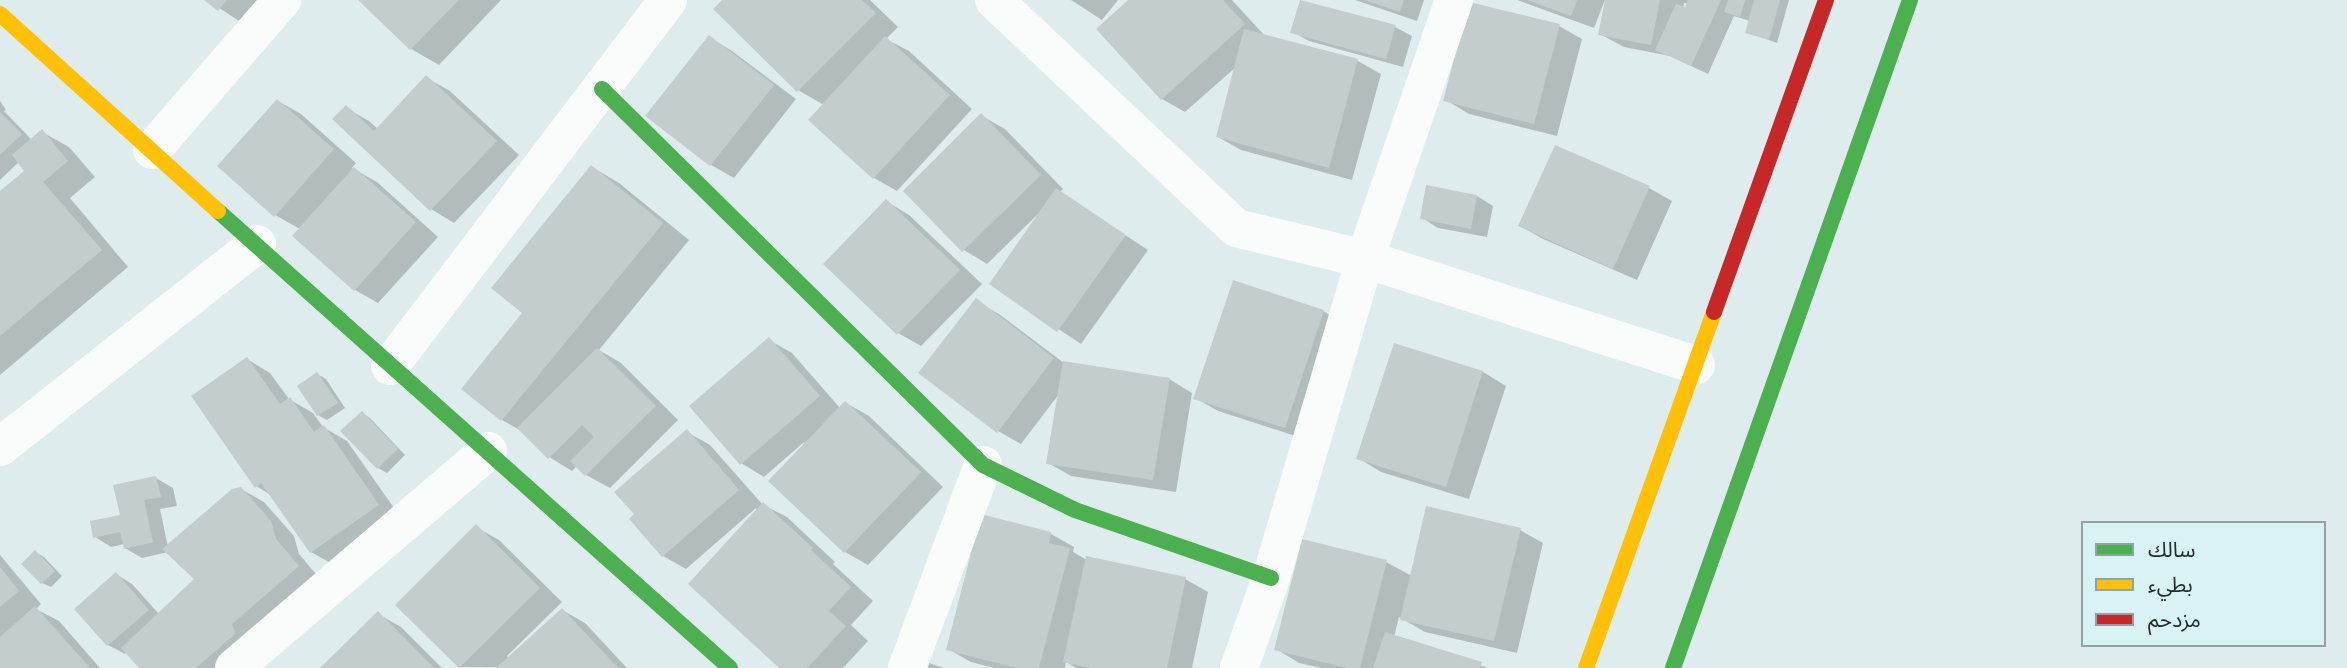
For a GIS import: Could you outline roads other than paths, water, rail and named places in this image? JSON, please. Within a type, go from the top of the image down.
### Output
[{"type":"street","points":[[152,150],[282,0]]},
{"type":"street","points":[[390,366],[668,0]]},
{"type":"street","points":[[994,0],[1236,228],[1365,259],[1696,365]]},
{"type":"street","points":[[1239,668],[1271,578],[1365,259],[1454,0]]},
{"type":"street","points":[[1586,668],[1826,0]]},
{"type":"street","points":[[1673,668],[1910,0]]},
{"type":"street","points":[[0,14],[730,668]]},
{"type":"street","points":[[601,89],[983,465],[1075,510],[1271,578]]},
{"type":"street","points":[[0,447],[257,244]]},
{"type":"street","points":[[237,667],[488,451]]},
{"type":"street","points":[[907,668],[983,465]]}]
